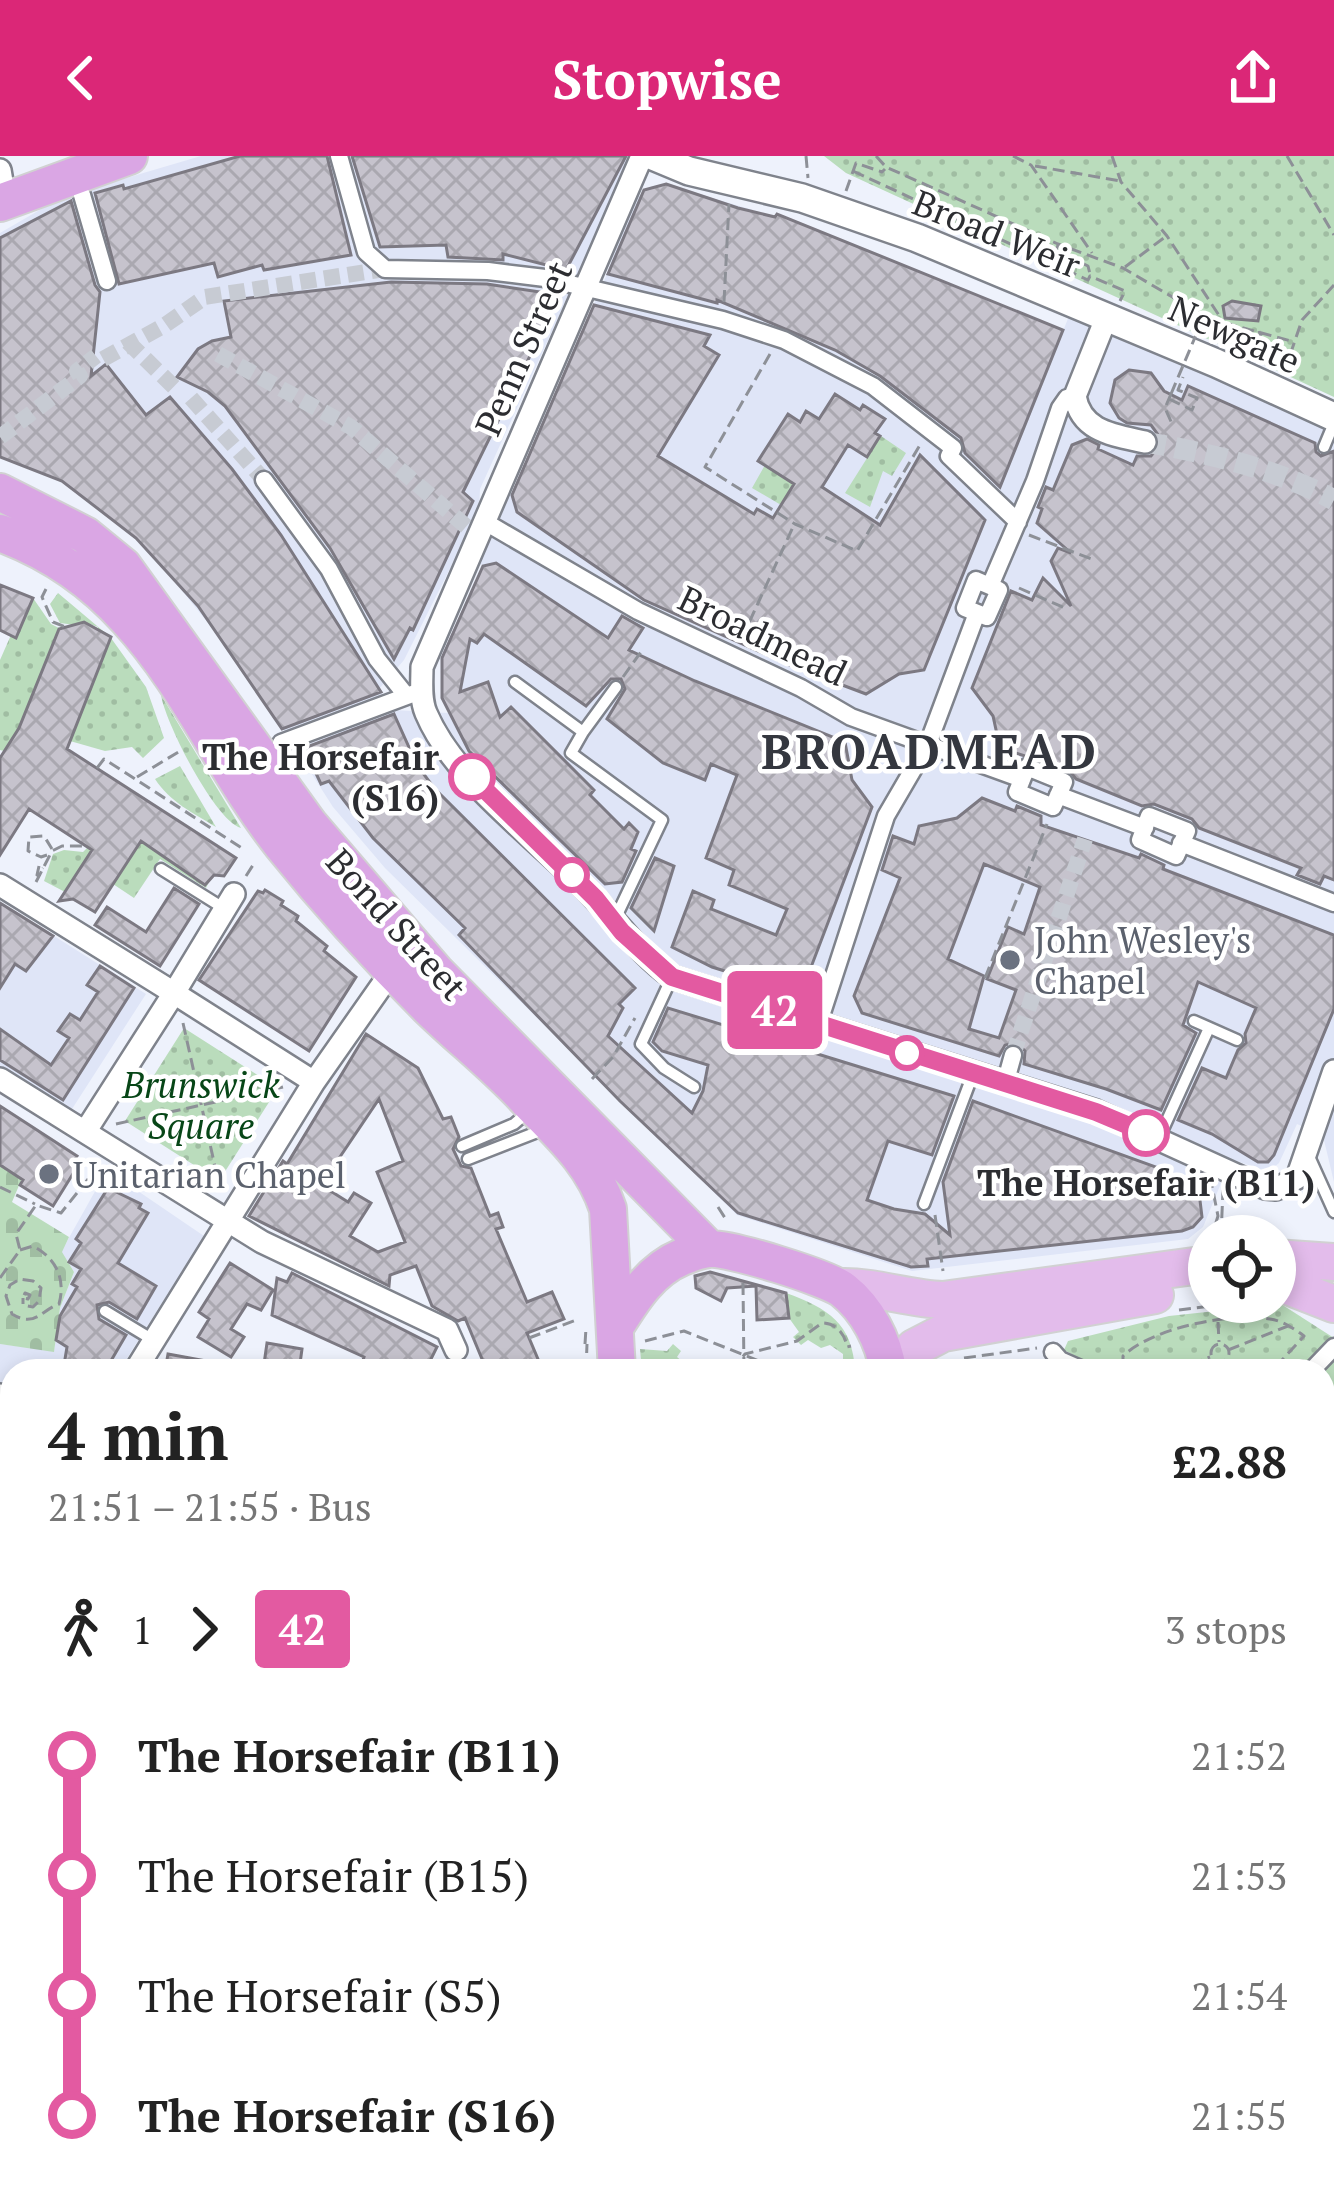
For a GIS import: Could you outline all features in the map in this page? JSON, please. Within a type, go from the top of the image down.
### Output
[{"type":"highway","points":[[2,191],[129,156]]},
{"type":"highway","name":"Bond Street","points":[[0,492],[85,535],[123,566],[309,824],[436,972],[623,1161],[658,1167],[715,1225],[729,1251]]},
{"type":"highway","name":"Bond Street","points":[[0,533],[68,566],[129,620],[272,832],[428,1007],[584,1159],[608,1209],[616,1359]]},
{"type":"highway","points":[[615,1336],[657,1272],[679,1258],[729,1251],[841,1287],[870,1321],[887,1359]]},
{"type":"main road","points":[[841,1287],[861,1286],[905,1299],[943,1300],[1188,1256]]},
{"type":"main road","points":[[1296,1259],[1334,1262]]},
{"type":"main road","points":[[1296,1289],[1334,1304]]},
{"type":"main road","points":[[903,1359],[914,1348],[961,1328],[1188,1306]]},
{"type":"street","points":[[339,156],[365,252],[385,269],[488,271],[587,288],[723,320],[784,340],[873,386],[930,429],[953,448],[949,456],[1017,526]]},
{"type":"street","name":"Broad Weir","points":[[654,158],[802,198],[917,238],[1107,316]]},
{"type":"street","name":"Penn Street","points":[[414,693],[631,187],[654,158]]},
{"type":"street","points":[[82,195],[107,281]]},
{"type":"street","points":[[1107,316],[1075,396],[1077,407],[1091,427],[1140,436]]},
{"type":"street","name":"Newgate","points":[[1107,316],[1334,420]]},
{"type":"street","points":[[818,1024],[886,816],[928,744],[976,613],[987,617],[999,590],[992,582],[1067,398]]},
{"type":"street","points":[[264,480],[328,569],[377,659],[414,693],[474,780],[672,977],[1096,1112],[1276,1189],[1297,1178],[1334,1071]]},
{"type":"street","name":"Broadmead","points":[[482,529],[851,717],[1022,779]]},
{"type":"street","points":[[281,743],[414,693]]},
{"type":"street","name":"Broadmead","points":[[1056,801],[1064,782],[1027,767],[1016,792],[1145,828],[1150,816],[1186,831],[1181,844],[1334,903]]},
{"type":"street","points":[[0,885],[314,1082]]},
{"type":"street","points":[[86,1132],[229,901]]},
{"type":"street","points":[[142,1359],[314,1082],[394,968]]},
{"type":"street","points":[[1005,1084],[1013,1055]]},
{"type":"street","points":[[0,1079],[226,1221],[447,1330],[456,1350]]},
{"type":"street","points":[[1053,1352],[1059,1359]]},
{"type":"lane","points":[[1324,447],[1334,420]]},
{"type":"lane","points":[[515,682],[583,732]]},
{"type":"lane","points":[[614,922],[662,820],[571,753],[616,687]]},
{"type":"lane","points":[[161,869],[229,901]]},
{"type":"lane","points":[[672,977],[641,1045],[664,1068],[694,1087]]},
{"type":"lane","points":[[1194,1022],[1238,1040]]},
{"type":"lane","points":[[1159,1138],[1209,1028]]},
{"type":"lane","points":[[924,1204],[973,1074]]},
{"type":"lane","points":[[462,1146],[544,1116]]},
{"type":"lane","points":[[468,1159],[544,1116]]},
{"type":"lane","points":[[1306,1149],[1334,1211]]},
{"type":"lane","points":[[105,1310],[153,1340]]},
{"type":"path","points":[[876,156],[886,167],[1123,268],[1174,298],[1202,322],[1166,408],[1173,426]]},
{"type":"path","points":[[1013,156],[1030,165],[1121,182]]},
{"type":"path","points":[[1112,156],[1121,182],[1167,236],[1224,323],[1216,363]]},
{"type":"path","points":[[1287,156],[1334,236]]},
{"type":"path","points":[[850,179],[856,163],[883,172],[886,167]]},
{"type":"path","points":[[1030,165],[1093,254]]},
{"type":"path","points":[[853,171],[1088,280],[1088,266],[1056,251],[1058,244]]},
{"type":"path","points":[[723,320],[728,203],[737,181]]},
{"type":"path","points":[[1123,268],[1167,236]]},
{"type":"path","points":[[1258,329],[1269,369],[1289,358],[1302,320],[1334,285]]},
{"type":"path","points":[[1224,323],[1293,341]]},
{"type":"path","points":[[784,340],[772,351],[705,467],[795,524],[857,551],[930,429]]},
{"type":"path","points":[[1170,397],[1192,410],[1197,398],[1178,390]]},
{"type":"path","points":[[734,656],[795,524]]},
{"type":"path","points":[[1017,526],[1094,560]]},
{"type":"path","points":[[49,582],[42,597],[53,622],[68,628]]},
{"type":"path","points":[[992,582],[1067,609]]},
{"type":"path","points":[[616,687],[643,649]]},
{"type":"path","points":[[135,778],[180,751]]},
{"type":"path","points":[[98,768],[104,759],[245,850]]},
{"type":"path","points":[[985,978],[1056,801]]},
{"type":"path","points":[[25,898],[50,853],[62,846],[85,846]]},
{"type":"path","points":[[174,993],[226,1221]]},
{"type":"path","points":[[592,1078],[613,1057],[640,1010]]},
{"type":"path","points":[[86,1132],[314,1082]]},
{"type":"path","points":[[0,1187],[61,1213],[109,1147]]},
{"type":"path","points":[[1190,1153],[1216,1191],[1218,1215]]},
{"type":"path","points":[[1222,1215],[1223,1170]]},
{"type":"path","points":[[20,1250],[16,1234],[36,1205]]},
{"type":"path","points":[[718,1207],[745,1359]]},
{"type":"path","points":[[944,1208],[935,1211],[944,1277]]},
{"type":"path","points":[[0,1278],[20,1250],[32,1246],[43,1251],[63,1286],[59,1304],[36,1320],[23,1320],[12,1314],[6,1296],[20,1279],[33,1281],[41,1298],[33,1307],[21,1304],[23,1298]]},
{"type":"path","points":[[1123,1359],[1126,1352],[1188,1317]]},
{"type":"path","points":[[529,1338],[579,1319]]},
{"type":"path","points":[[741,1359],[797,1341],[822,1323],[840,1331]]},
{"type":"path","points":[[1216,1323],[1220,1344],[1228,1350]]},
{"type":"path","points":[[1277,1323],[1304,1336],[1283,1359]]},
{"type":"path","points":[[1228,1350],[1289,1326]]},
{"type":"path","points":[[596,1359],[615,1336],[684,1330],[756,1359]]},
{"type":"path","points":[[1211,1356],[1220,1344]]},
{"type":"path","points":[[1224,1359],[1228,1350]]},
{"type":"path","points":[[1204,1359],[1217,1359]]},
{"type":"shaded area","points":[[201,156],[632,156],[480,489],[479,511],[404,660],[379,689],[393,710],[448,713],[442,655],[483,566],[470,558],[504,488],[513,493],[607,274],[625,219],[635,199],[652,186],[668,185],[753,210],[737,247],[1040,389],[1071,311],[1334,427],[1334,1182],[1323,1136],[1297,1124],[1273,1168],[1260,1169],[1231,1159],[1208,1215],[1188,1215],[1188,1239],[912,1271],[737,1215],[385,868],[333,807],[242,665],[158,561],[112,516],[62,481],[0,457],[0,233],[62,197]]},
{"type":"shaded area","points":[[0,902],[146,994],[72,1109],[0,1067]]},
{"type":"shaded area","points":[[107,1170],[204,1236],[127,1359],[0,1359],[0,1344],[54,1351],[60,1308],[74,1272],[61,1252]]},
{"type":"green space","points":[[824,156],[1334,156],[1334,397],[846,173]]},
{"type":"green space","points":[[881,436],[906,453],[892,476],[883,471],[870,507],[845,493]]},
{"type":"green space","points":[[765,465],[794,484],[781,505],[752,488]]},
{"type":"green space","points":[[58,593],[109,636],[94,643],[98,627],[60,623],[50,604]]},
{"type":"green space","points":[[33,598],[51,624],[61,629],[19,728],[4,751],[0,750],[0,660],[11,635],[17,637]]},
{"type":"green space","points":[[111,638],[146,687],[164,738],[143,758],[132,747],[105,751],[70,741]]},
{"type":"green space","points":[[161,695],[241,828],[205,790],[181,747]]},
{"type":"green space","points":[[180,766],[216,827],[175,801],[155,779]]},
{"type":"green space","points":[[141,841],[209,882],[206,888],[160,859],[134,898],[113,884]]},
{"type":"green space","points":[[88,847],[92,850],[65,892],[44,881],[53,854],[83,852]]},
{"type":"green space","name":"Brunswick Square","points":[[184,1028],[278,1088],[219,1181],[125,1121]]},
{"type":"green space","points":[[0,1152],[26,1169],[12,1202],[69,1237],[62,1252],[74,1272],[60,1308],[54,1352],[0,1344]]},
{"type":"green space","points":[[786,1293],[836,1320],[854,1359],[843,1359],[830,1345],[821,1348],[808,1340],[801,1345],[793,1337],[799,1332],[789,1318]]},
{"type":"green space","points":[[1188,1314],[1188,1323],[1296,1323],[1296,1314],[1334,1338],[1315,1359],[1081,1359],[1064,1350],[1068,1341]]},
{"type":"green space","points":[[673,1344],[681,1351],[679,1359],[641,1359],[640,1349],[667,1351]]},
{"type":"building","points":[[240,156],[327,156],[351,255],[264,270],[262,265],[218,277],[214,263],[119,284],[95,193]]},
{"type":"building","points":[[352,156],[626,156],[566,270],[503,254],[503,260],[448,257],[446,245],[380,247]]},
{"type":"building","points":[[666,184],[738,208],[777,214],[1063,330],[1000,487],[965,453],[961,438],[880,376],[835,350],[717,300],[608,274],[644,190]]},
{"type":"building","points":[[71,201],[100,292],[91,376],[106,364],[146,415],[170,397],[281,535],[381,692],[282,729],[198,606],[136,538],[62,481],[0,457],[0,238]]},
{"type":"building","points":[[391,282],[487,284],[560,295],[463,492],[473,501],[413,630],[410,628],[394,659],[330,548],[225,406],[177,377],[198,349],[231,337],[224,301]]},
{"type":"building","points":[[1232,301],[1261,306],[1258,321],[1225,318],[1223,306]]},
{"type":"building","points":[[594,305],[710,335],[704,346],[719,355],[658,456],[754,514],[757,509],[773,518],[794,484],[758,461],[788,414],[800,422],[806,411],[819,419],[835,394],[885,419],[867,457],[848,445],[822,487],[880,525],[920,455],[985,520],[924,670],[899,674],[866,694],[792,666],[644,600],[517,512],[512,495]]},
{"type":"building","points":[[1129,370],[1151,373],[1164,391],[1182,400],[1188,386],[1315,443],[1321,456],[1334,451],[1334,880],[1324,876],[1320,884],[1297,875],[1301,868],[1199,828],[1192,819],[1154,804],[1142,806],[1076,779],[1069,770],[1000,748],[993,716],[972,688],[1011,591],[1032,600],[1043,578],[1071,606],[1051,561],[1058,548],[1071,553],[1037,523],[1046,487],[1053,490],[1072,445],[1087,439],[1133,465],[1137,456],[1151,456],[1159,446],[1151,425],[1127,423],[1110,403],[1115,380]]},
{"type":"building","points":[[496,563],[608,638],[622,616],[643,628],[629,650],[845,742],[852,780],[872,807],[805,983],[788,991],[712,967],[672,947],[693,891],[714,900],[711,909],[776,935],[787,909],[729,885],[734,870],[706,858],[737,775],[711,764],[705,780],[663,763],[607,719],[625,689],[621,679],[611,679],[586,706],[484,634],[477,643],[470,639],[460,692],[488,682],[500,717],[511,707],[594,790],[590,795],[624,829],[629,823],[638,832],[631,849],[636,851],[622,882],[605,884],[469,751],[442,698],[442,658],[483,566]]},
{"type":"building","points":[[0,585],[33,598],[16,638],[0,630]]},
{"type":"building","points":[[84,622],[111,637],[67,749],[236,858],[224,876],[214,875],[205,885],[141,841],[95,912],[73,899],[59,901],[92,850],[29,809],[0,855],[0,758],[19,728],[59,629]]},
{"type":"building","points":[[394,714],[417,765],[434,788],[635,988],[619,1004],[623,1008],[608,1036],[692,1113],[708,1065],[662,1051],[653,1042],[668,1008],[954,1096],[932,1155],[888,1141],[867,1200],[925,1214],[950,1235],[943,1182],[973,1101],[1167,1171],[1199,1192],[1202,1215],[1188,1215],[1188,1229],[1182,1231],[927,1259],[928,1266],[911,1267],[738,1213],[620,1101],[459,935],[465,928],[373,838],[329,781],[321,784],[304,748]]},
{"type":"building","points":[[982,798],[1015,811],[1017,806],[1041,816],[1041,825],[1139,858],[1141,854],[1164,865],[1163,869],[1334,935],[1334,1009],[1268,1162],[1258,1162],[1178,1120],[1202,1068],[1226,1078],[1246,1043],[1256,1008],[1198,982],[1183,1025],[1196,1033],[1161,1110],[1024,1064],[1025,1051],[1017,1043],[1005,1045],[999,1056],[862,1013],[854,996],[900,878],[882,870],[893,836],[914,844],[919,826],[957,818]],"holes":[[[984,864],[1040,887],[1024,934],[1008,927],[987,979],[1016,990],[999,1038],[969,1029],[984,976],[948,959]]]},
{"type":"building","points":[[655,858],[674,866],[654,931],[631,908]]},
{"type":"building","points":[[174,888],[199,904],[160,966],[95,925],[107,907],[146,932]]},
{"type":"building","points":[[258,891],[283,901],[281,905],[298,916],[296,921],[327,946],[324,951],[356,977],[309,1051],[199,980]]},
{"type":"building","points":[[0,903],[53,936],[26,971],[15,964],[0,988]]},
{"type":"building","points":[[100,966],[134,988],[63,1100],[0,1060],[0,1029],[51,1065],[69,1038],[58,1031],[70,1014],[80,1020],[98,992],[87,985]]},
{"type":"building","points":[[366,1034],[418,1068],[443,1119],[451,1117],[459,1137],[453,1149],[461,1166],[471,1168],[490,1216],[498,1213],[503,1227],[496,1229],[527,1302],[552,1292],[564,1319],[527,1333],[538,1359],[482,1359],[465,1318],[458,1321],[432,1306],[416,1266],[390,1275],[389,1286],[249,1216],[283,1161],[287,1164]],"holes":[[[379,1099],[403,1161],[377,1172],[405,1242],[378,1252],[350,1236],[371,1203],[354,1193],[348,1202],[321,1185]]]},
{"type":"building","points":[[0,1106],[77,1156],[74,1161],[79,1164],[53,1206],[0,1165]]},
{"type":"building","points":[[108,1188],[141,1204],[139,1208],[148,1213],[118,1263],[156,1286],[137,1319],[109,1302],[97,1305],[99,1319],[126,1335],[112,1359],[65,1359],[67,1347],[56,1340],[60,1316],[77,1287],[72,1284],[81,1269],[69,1262],[81,1243],[76,1239]]},
{"type":"building","points":[[230,1263],[273,1290],[261,1310],[247,1304],[231,1329],[244,1337],[231,1357],[198,1337],[209,1319],[199,1312]]},
{"type":"building","points":[[710,1272],[786,1293],[789,1318],[757,1320],[756,1286],[727,1288],[721,1301],[696,1288],[695,1276]]},
{"type":"building","points":[[292,1273],[437,1347],[431,1359],[363,1359],[272,1315],[277,1278],[287,1282]]},
{"type":"building","points":[[267,1343],[302,1349],[301,1359],[265,1359]]},
{"type":"tunnel","points":[[103,359],[205,297],[385,269]]},
{"type":"tunnel","points":[[128,342],[174,387]]},
{"type":"tunnel","points":[[218,354],[351,427],[476,535]]},
{"type":"tunnel","points":[[0,437],[80,376],[77,371],[96,356]]},
{"type":"tunnel","points":[[191,398],[264,480]]},
{"type":"tunnel","points":[[1145,442],[1242,463],[1334,500]]},
{"type":"tunnel","points":[[1013,1055],[1085,839]]},
{"type":"bus line","name":"42","points":[[472,777],[672,977],[1096,1112],[1146,1133]]},
{"type":"place","name":"The Horsefair (S16)","points":[[472,777]]},
{"type":"place","name":"John Wesley's Chapel","points":[[1010,960]]},
{"type":"place","name":"The Horsefair (B11)","points":[[1146,1133]]},
{"type":"place","name":"Unitarian Chapel","points":[[49,1174]]},
{"type":"district","name":"BROADMEAD","points":[[930,751]]}]
